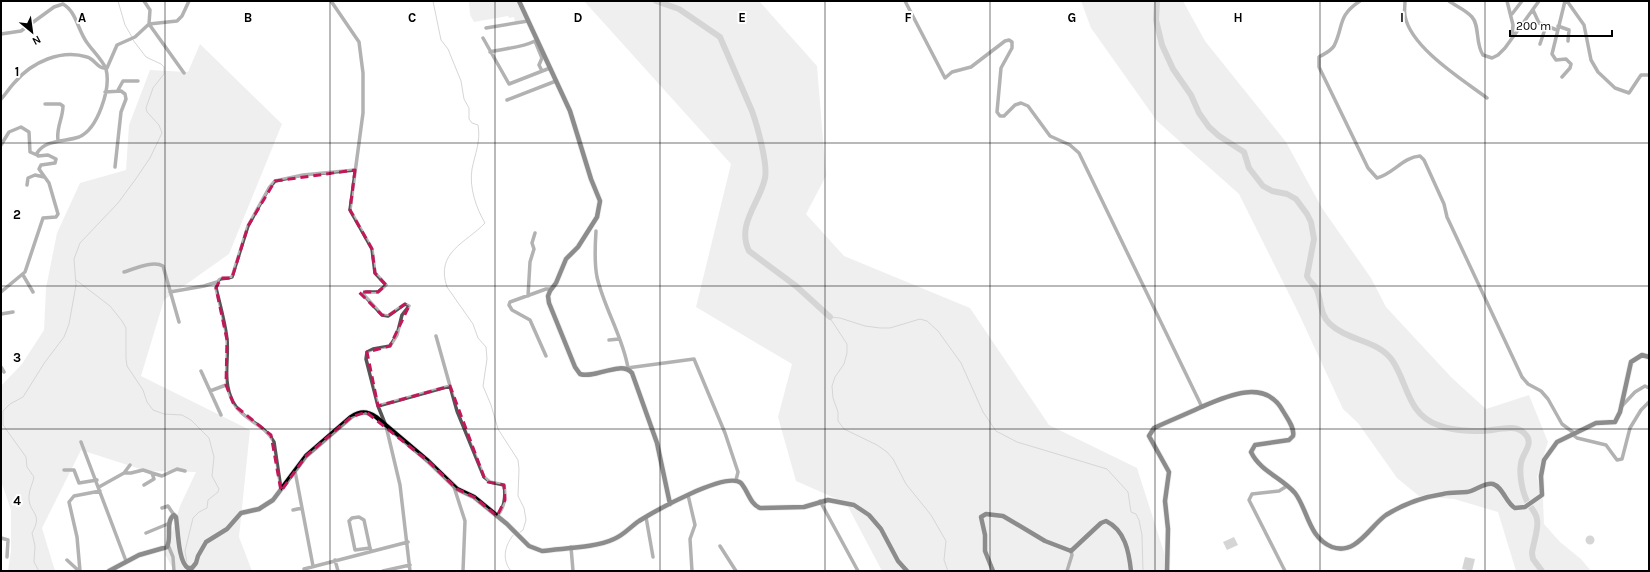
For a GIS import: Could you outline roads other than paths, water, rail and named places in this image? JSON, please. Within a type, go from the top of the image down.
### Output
[{"type":"main road","points":[[519,1],[570,111],[600,206],[597,217],[589,231],[566,259],[548,296],[577,371],[580,374],[590,375],[620,368],[627,368],[634,377],[657,443],[670,504]]},
{"type":"main road","points":[[1167,571],[1168,529],[1165,505],[1169,472],[1149,434],[1154,428],[1228,396],[1248,392],[1261,394],[1277,402],[1292,428],[1293,436],[1289,440],[1255,445],[1251,452],[1263,467],[1287,486],[1301,503],[1308,522],[1315,533],[1326,543],[1339,548],[1351,546],[1358,542],[1377,523],[1393,511],[1421,499],[1442,494],[1467,492],[1492,484],[1497,486],[1513,508],[1520,509],[1540,498],[1543,492],[1542,471],[1545,456],[1557,442],[1573,433],[1596,423],[1614,422],[1619,416],[1631,362],[1642,355],[1649,357]]},
{"type":"main road","points":[[174,514],[176,517],[184,565],[190,568],[195,565],[206,542],[226,529],[241,512],[264,507],[281,491],[306,456],[356,413],[366,412],[371,414],[428,461],[454,486],[474,498],[507,524],[519,537],[534,549],[542,550],[571,547],[613,540],[646,517],[688,495],[716,483],[736,480],[741,483],[751,501],[760,508],[782,506],[798,508],[828,500],[845,502],[869,515],[881,529],[898,561],[907,571]]},
{"type":"main road","points":[[113,570],[126,561],[139,555],[164,549],[168,545],[171,517],[174,514]]},
{"type":"main road","points":[[993,571],[984,551],[986,535],[980,521],[981,517],[986,514],[1003,516],[1045,541],[1071,551],[1101,523],[1106,521],[1113,526],[1126,544],[1131,571]]},
{"type":"street","points":[[144,1],[150,10],[149,24],[184,73]]},
{"type":"street","points":[[331,1],[359,42],[363,73],[363,113],[350,210],[372,249],[375,273],[386,286],[378,292],[366,292],[363,294],[382,315],[388,316],[405,304],[408,306],[398,325],[395,341],[390,346],[373,349],[367,352],[366,360],[378,406],[386,426],[400,485],[408,542],[410,571]]},
{"type":"street","points":[[905,1],[945,78],[952,72],[971,67],[1005,41],[1009,40],[1012,42],[1012,48],[1001,68],[997,112],[1000,116],[1004,116],[1015,105],[1021,103],[1028,106],[1050,136],[1070,145],[1079,153],[1202,407]]},
{"type":"street","points":[[1360,1],[1349,8],[1341,21],[1333,47],[1319,57],[1318,61],[1319,67],[1368,168],[1377,178],[1384,176],[1413,156],[1420,156],[1444,204],[1447,217],[1522,377],[1528,384],[1541,391],[1562,424],[1577,438],[1606,445],[1617,460],[1620,460],[1632,425],[1641,410],[1649,402]]},
{"type":"street","points":[[1405,1],[1405,17],[1418,40],[1451,71],[1487,98]]},
{"type":"street","points":[[1449,1],[1473,18],[1477,25],[1477,41],[1483,55],[1492,58],[1495,57],[1511,41],[1539,1]]},
{"type":"street","points":[[1508,1],[1512,14],[1513,25],[1511,41]]},
{"type":"street","points":[[1512,14],[1522,1]]},
{"type":"street","points":[[1562,77],[1570,68],[1571,64],[1566,59],[1556,60],[1553,57],[1552,49],[1566,1]]},
{"type":"street","points":[[1566,1],[1584,25],[1594,67],[1615,88],[1629,93],[1641,76],[1649,75]]},
{"type":"street","points":[[37,155],[38,150],[58,140],[83,134],[100,112],[105,92],[106,69],[111,63],[115,48],[135,37],[149,24],[177,21],[182,16],[188,2]]},
{"type":"street","points":[[1,34],[21,31],[54,7],[63,4],[69,8],[81,36],[106,69]]},
{"type":"street","points":[[1533,10],[1540,23],[1546,26],[1569,30],[1568,41]]},
{"type":"street","points":[[486,28],[528,21]]},
{"type":"street","points":[[1540,44],[1546,26]]},
{"type":"street","points":[[483,38],[509,84],[550,68]]},
{"type":"street","points":[[490,52],[509,47],[524,46],[535,41],[542,58],[539,65],[542,71]]},
{"type":"street","points":[[1,99],[15,81],[37,65],[56,55],[85,56],[101,68],[106,69]]},
{"type":"street","points":[[118,90],[123,81],[138,81]]},
{"type":"street","points":[[507,100],[556,81]]},
{"type":"street","points":[[105,92],[118,90],[125,94],[126,99],[121,112],[115,168]]},
{"type":"street","points":[[45,104],[60,104],[63,106],[63,114],[58,129],[58,140]]},
{"type":"street","points":[[1,145],[9,132],[21,127],[29,132],[30,152],[37,155],[48,155],[56,160],[55,163],[44,164],[39,168],[41,173],[47,179],[58,214],[56,218],[46,217],[41,221],[27,269],[23,275],[1,292]]},
{"type":"street","points":[[170,292],[204,286],[217,282],[221,278],[232,277],[248,226],[269,188],[275,181],[355,170]]},
{"type":"street","points":[[27,184],[28,178],[32,176],[42,176],[47,179]]},
{"type":"street","points":[[596,231],[595,263],[597,277],[623,349],[627,368],[694,359],[725,433],[738,472],[736,480]]},
{"type":"street","points":[[528,296],[530,262],[534,249],[532,243],[535,233]]},
{"type":"street","points":[[124,272],[159,264],[163,266],[179,322]]},
{"type":"street","points":[[23,275],[33,292]]},
{"type":"street","points":[[217,282],[216,288],[227,340],[226,385],[234,405],[271,435],[276,454],[281,491]]},
{"type":"street","points":[[546,356],[530,320],[512,310],[509,305],[510,302],[546,289],[551,290]]},
{"type":"street","points":[[1,314],[13,312]]},
{"type":"street","points":[[436,336],[457,410],[484,477],[488,481],[504,485],[505,500],[502,509],[497,516]]},
{"type":"street","points":[[609,340],[619,339]]},
{"type":"street","points":[[1,367],[4,372]]},
{"type":"street","points":[[201,371],[221,415]]},
{"type":"street","points":[[210,391],[226,385]]},
{"type":"street","points":[[378,406],[450,386]]},
{"type":"street","points":[[1621,407],[1635,392],[1645,386],[1649,388]]},
{"type":"street","points":[[81,442],[97,480],[126,561]]},
{"type":"street","points":[[80,571],[77,537],[69,502],[74,496],[100,489],[124,473],[130,465]]},
{"type":"street","points":[[124,473],[131,474],[143,470],[162,476],[177,469],[185,471]]},
{"type":"street","points":[[64,470],[74,470],[79,483],[97,480]]},
{"type":"street","points":[[294,472],[313,566]]},
{"type":"street","points":[[144,485],[154,480],[152,474]]},
{"type":"street","points":[[454,486],[465,521],[463,571]]},
{"type":"street","points":[[1285,571],[1249,500],[1250,496],[1255,493],[1279,491],[1287,486]]},
{"type":"street","points":[[688,495],[695,525],[690,539],[692,571]]},
{"type":"street","points":[[820,502],[858,571]]},
{"type":"street","points":[[162,508],[168,506],[174,514]]},
{"type":"street","points":[[293,510],[302,508]]},
{"type":"street","points":[[362,517],[371,549],[355,550],[349,521],[352,518],[362,517]]},
{"type":"street","points":[[646,517],[652,558]]},
{"type":"street","points":[[146,533],[170,523]]},
{"type":"street","points":[[1,538],[8,540],[7,557]]},
{"type":"street","points":[[304,569],[371,549],[408,542]]},
{"type":"street","points":[[168,545],[173,557],[174,571]]},
{"type":"street","points":[[720,546],[736,571]]},
{"type":"street","points":[[571,547],[573,571]]},
{"type":"street","points":[[1067,571],[1072,555],[1071,551]]},
{"type":"street","points":[[67,560],[80,571]]},
{"type":"street","points":[[335,560],[338,571]]},
{"type":"street","points":[[383,571],[410,565]]},
{"type":"waterway","points":[[118,1],[125,25],[132,37]]},
{"type":"waterway","points":[[433,1],[441,40],[448,49],[461,81],[464,99],[469,108],[469,119],[472,123],[478,125],[478,142],[471,176],[472,190],[476,204],[485,223],[454,249],[445,265],[444,275],[447,287],[473,324],[478,338],[486,347],[487,359],[483,386],[491,405],[498,429],[518,460],[518,496],[524,508],[526,520],[523,530],[519,533]]},
{"type":"waterway","points":[[656,1],[679,9],[720,37],[752,111],[762,144],[766,172],[762,187],[750,214],[745,232],[749,251],[796,286],[830,317]]},
{"type":"waterway","points":[[1157,1],[1156,20],[1162,45],[1173,69],[1191,95],[1199,113],[1209,127],[1219,136],[1244,152],[1249,168],[1263,186],[1272,191],[1287,194],[1296,199],[1307,214],[1311,222],[1314,239],[1307,276],[1316,288],[1326,320],[1337,330],[1371,344],[1386,353],[1397,369],[1414,406],[1428,420],[1443,427],[1454,429],[1483,431],[1511,428],[1522,431],[1526,435],[1529,442],[1520,467],[1522,487],[1525,497],[1537,517],[1537,527],[1532,553],[1533,559],[1542,571]]},
{"type":"waterway","points":[[39,571],[34,562],[35,546],[32,533],[35,526],[36,517],[29,502],[34,477],[27,467],[26,457],[3,425],[3,411],[10,404],[23,397],[45,362],[64,337],[69,324],[76,285],[74,259],[80,243],[118,203],[150,158],[162,133],[159,125],[147,112],[146,108],[153,88],[164,74],[164,67],[146,57],[133,40]]},
{"type":"waterway","points":[[76,280],[110,306],[122,321],[126,328],[127,366],[143,390],[147,402],[153,410],[164,414],[182,415],[191,420],[209,438],[214,457],[212,476],[219,489],[218,492],[208,500],[207,508],[199,512],[193,518],[185,551],[187,563]]},
{"type":"waterway","points":[[830,317],[840,318],[865,326],[880,328],[890,328],[920,319],[927,321],[938,331],[961,363],[983,412],[996,431],[1017,442],[1107,469],[1128,492],[1131,512],[1136,514],[1139,520],[1142,535],[1143,571]]},
{"type":"waterway","points":[[830,318],[847,344],[847,353],[844,364],[835,377],[832,386],[833,398],[838,412],[838,421],[844,429],[877,445],[887,452],[893,459],[906,484],[931,515],[946,541],[944,560],[948,571]]},
{"type":"waterway","points":[[511,571],[506,562],[505,552],[506,547],[514,534]]}]
